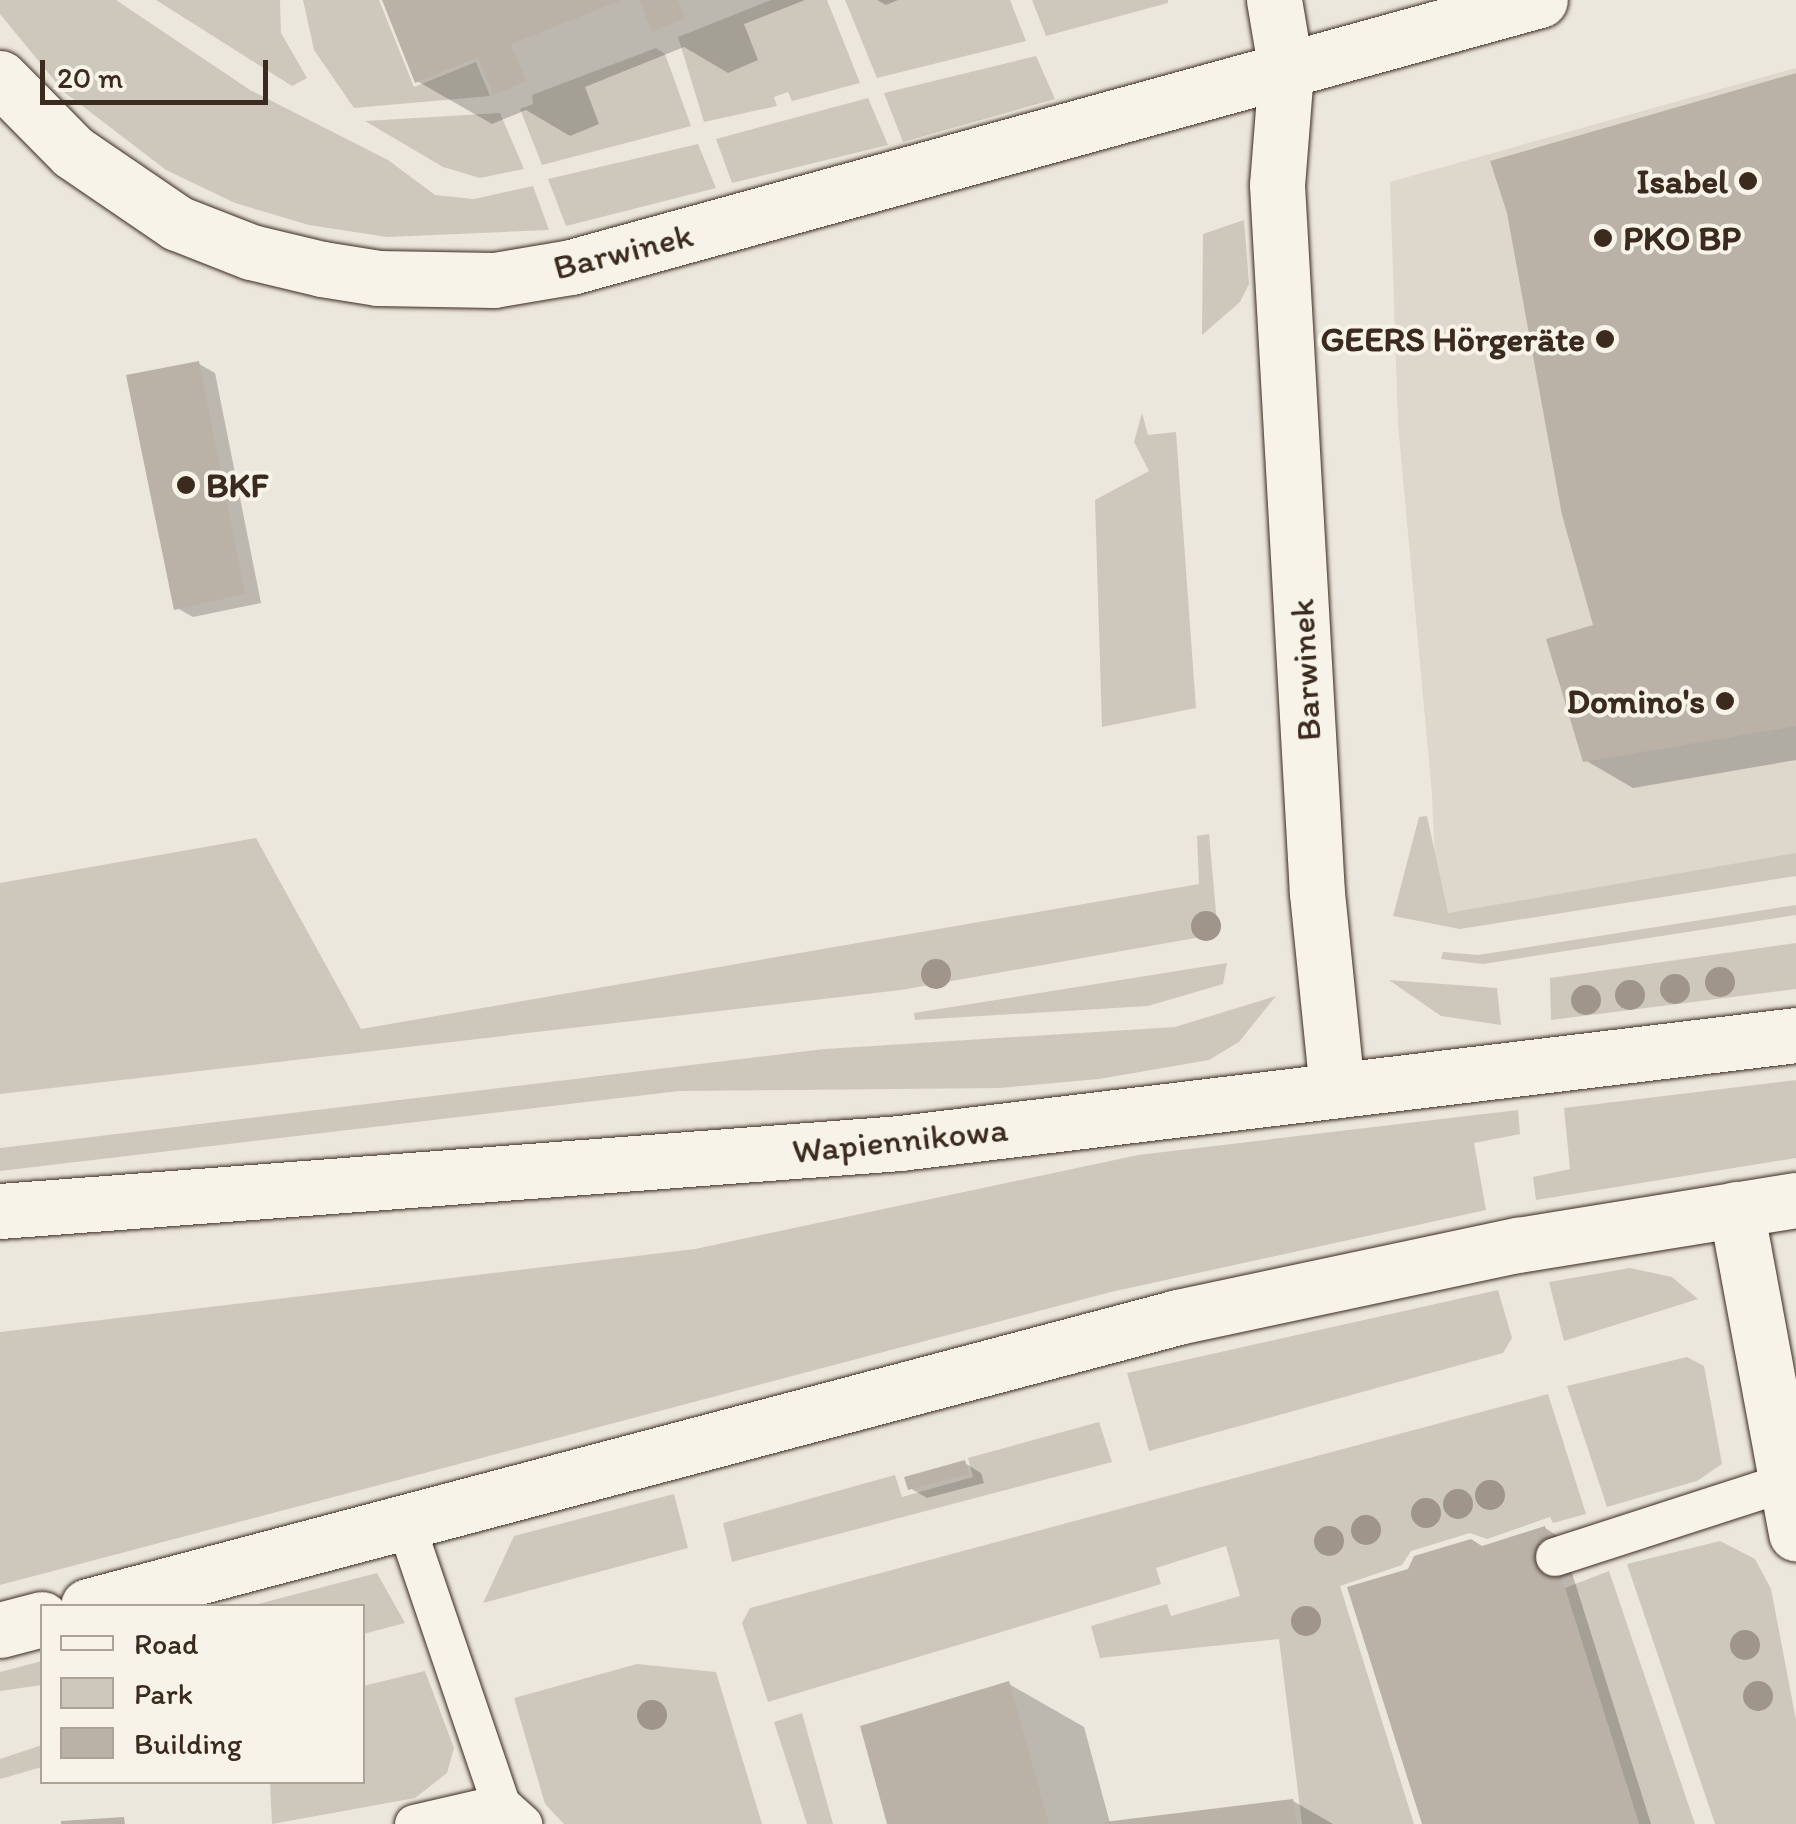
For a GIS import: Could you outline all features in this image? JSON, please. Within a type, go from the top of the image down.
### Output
[{"type":"main road","name":"Barwinek","points":[[1274,0],[1286,71],[1277,185],[1317,894],[1337,1088]]},
{"type":"main road","points":[[1286,71],[1540,0]]},
{"type":"main road","name":"Barwinek","points":[[0,78],[73,152],[177,223],[251,252],[322,269],[378,278],[494,280],[571,267],[1286,71]]},
{"type":"main road","name":"Wapiennikowa","points":[[9,1214],[900,1143],[1796,1036]]},
{"type":"main road","points":[[96,1604],[1178,1317],[1518,1245],[1796,1200]]},
{"type":"main road","points":[[1736,1209],[1791,1507]]},
{"type":"main road","points":[[0,1630],[40,1620]]},
{"type":"lane","points":[[1555,1557],[1791,1507]]},
{"type":"lane","points":[[405,1522],[512,1814],[414,1824]]},
{"type":"shaded area","points":[[1796,68],[1796,854],[1437,916],[1432,794],[1398,424],[1390,182]]},
{"type":"green space","points":[[0,0],[116,0],[250,90],[388,160],[435,195],[474,199],[533,186],[549,230],[387,237],[309,225],[235,203],[166,170],[64,92],[0,14]]},
{"type":"green space","points":[[156,0],[280,0],[281,33],[307,78],[292,86]]},
{"type":"green space","points":[[303,0],[379,0],[414,87],[476,62],[490,96],[354,108],[314,50]]},
{"type":"green space","points":[[771,0],[827,0],[860,83],[792,101],[788,92],[774,97],[777,106],[704,122],[678,37]]},
{"type":"green space","points":[[845,0],[1010,0],[1026,41],[877,78]]},
{"type":"green space","points":[[1032,0],[1168,0],[1168,3],[1046,36]]},
{"type":"green space","points":[[656,48],[665,54],[691,126],[542,165],[520,109],[533,104],[532,95]]},
{"type":"green space","points":[[1036,56],[1055,99],[903,142],[884,93]]},
{"type":"green space","points":[[868,98],[888,145],[732,183],[716,139]]},
{"type":"green space","points":[[500,113],[524,169],[480,178],[443,167],[365,121]]},
{"type":"green space","points":[[698,144],[716,188],[566,226],[548,179]]},
{"type":"green space","points":[[1244,220],[1249,284],[1240,302],[1202,335],[1203,234]]},
{"type":"green space","points":[[1142,413],[1148,435],[1176,432],[1196,708],[1102,727],[1095,500],[1149,471],[1134,442]]},
{"type":"green space","points":[[1427,816],[1448,913],[1796,853],[1796,876],[1460,929],[1393,916],[1419,817]]},
{"type":"green space","points":[[1209,834],[1218,934],[901,990],[0,1094],[0,883],[256,838],[361,1029],[1199,884],[1197,836]]},
{"type":"green space","points":[[1796,905],[1796,915],[1483,964],[1441,959],[1443,952],[1478,955]]},
{"type":"green space","points":[[1796,943],[1796,989],[1551,1020],[1550,978]]},
{"type":"green space","points":[[1227,963],[1223,984],[1148,1006],[915,1020],[914,1013]]},
{"type":"green space","points":[[1389,980],[1497,988],[1501,1025],[1441,1016]]},
{"type":"green space","points":[[1276,996],[1239,1042],[1209,1060],[1099,1079],[1000,1088],[679,1091],[0,1171],[0,1148],[825,1049],[1175,1027]]},
{"type":"green space","points":[[1796,1080],[1796,1158],[1536,1200],[1533,1177],[1570,1169],[1564,1108]]},
{"type":"green space","points":[[1518,1110],[1520,1134],[1474,1143],[1486,1210],[1111,1292],[0,1585],[0,1332],[695,1249],[1138,1155]]},
{"type":"green space","points":[[1630,1268],[1672,1277],[1698,1299],[1564,1341],[1549,1282]]},
{"type":"green space","points":[[1498,1290],[1512,1338],[1503,1353],[1149,1451],[1127,1373]]},
{"type":"green space","points":[[1687,1357],[1704,1366],[1722,1464],[1697,1481],[1607,1507],[1567,1386]]},
{"type":"green space","points":[[1548,1394],[1586,1514],[1553,1523],[1550,1517],[1487,1539],[1470,1533],[1411,1551],[1402,1565],[1340,1586],[1414,1824],[1302,1824],[1279,1639],[1100,1658],[1091,1626],[1167,1604],[1171,1616],[1240,1596],[1226,1546],[1156,1568],[1161,1584],[768,1702],[742,1623],[750,1608]]},
{"type":"green space","points":[[1099,1422],[1112,1462],[732,1562],[723,1523],[895,1475],[902,1497],[973,1477],[968,1458]]},
{"type":"green space","points":[[674,1494],[688,1548],[483,1603],[514,1536]]},
{"type":"green space","points":[[1720,1541],[1755,1559],[1771,1589],[1796,1720],[1796,1824],[1715,1824],[1627,1564]]},
{"type":"green space","points":[[1609,1571],[1695,1824],[1639,1824],[1565,1588]]},
{"type":"green space","points":[[377,1573],[405,1623],[365,1633],[365,1604],[258,1604]]},
{"type":"green space","points":[[40,1662],[40,1685],[0,1691],[0,1672]]},
{"type":"green space","points":[[637,1664],[716,1672],[762,1824],[564,1824],[545,1804],[514,1698]]},
{"type":"green space","points":[[425,1671],[454,1748],[447,1773],[415,1798],[272,1824],[270,1784],[365,1784],[365,1686]]},
{"type":"green space","points":[[802,1713],[833,1824],[807,1824],[774,1722]]},
{"type":"green space","points":[[40,1746],[40,1768],[0,1779],[0,1759]]},
{"type":"building","points":[[382,0],[621,0],[511,44],[526,81],[493,95],[478,57],[415,83]]},
{"type":"building","points":[[639,0],[678,0],[685,18],[652,32]]},
{"type":"building","points":[[1796,73],[1796,726],[1583,762],[1546,639],[1593,625],[1562,515],[1507,213],[1490,161]]},
{"type":"building","name":"BKF","points":[[199,361],[245,594],[174,610],[126,375]]},
{"type":"building","points":[[965,1460],[969,1474],[908,1490],[904,1477]]},
{"type":"building","points":[[1545,1526],[1639,1824],[1422,1824],[1347,1587],[1408,1569],[1414,1556],[1471,1539],[1482,1546]]},
{"type":"building","points":[[1009,1681],[1049,1824],[887,1824],[860,1726]]},
{"type":"building","points":[[1293,1799],[1297,1824],[1104,1824],[1104,1822]]},
{"type":"building","points":[[124,1817],[125,1824],[61,1824],[61,1821]]},
{"type":"place","name":"Isabel","points":[[1748,181]]},
{"type":"place","name":"PKO BP","points":[[1603,238]]},
{"type":"place","name":"GEERS Hörgeräte","points":[[1605,339]]},
{"type":"place","name":"BKF","points":[[186,485]]},
{"type":"place","name":"Domino's","points":[[1725,701]]}]
